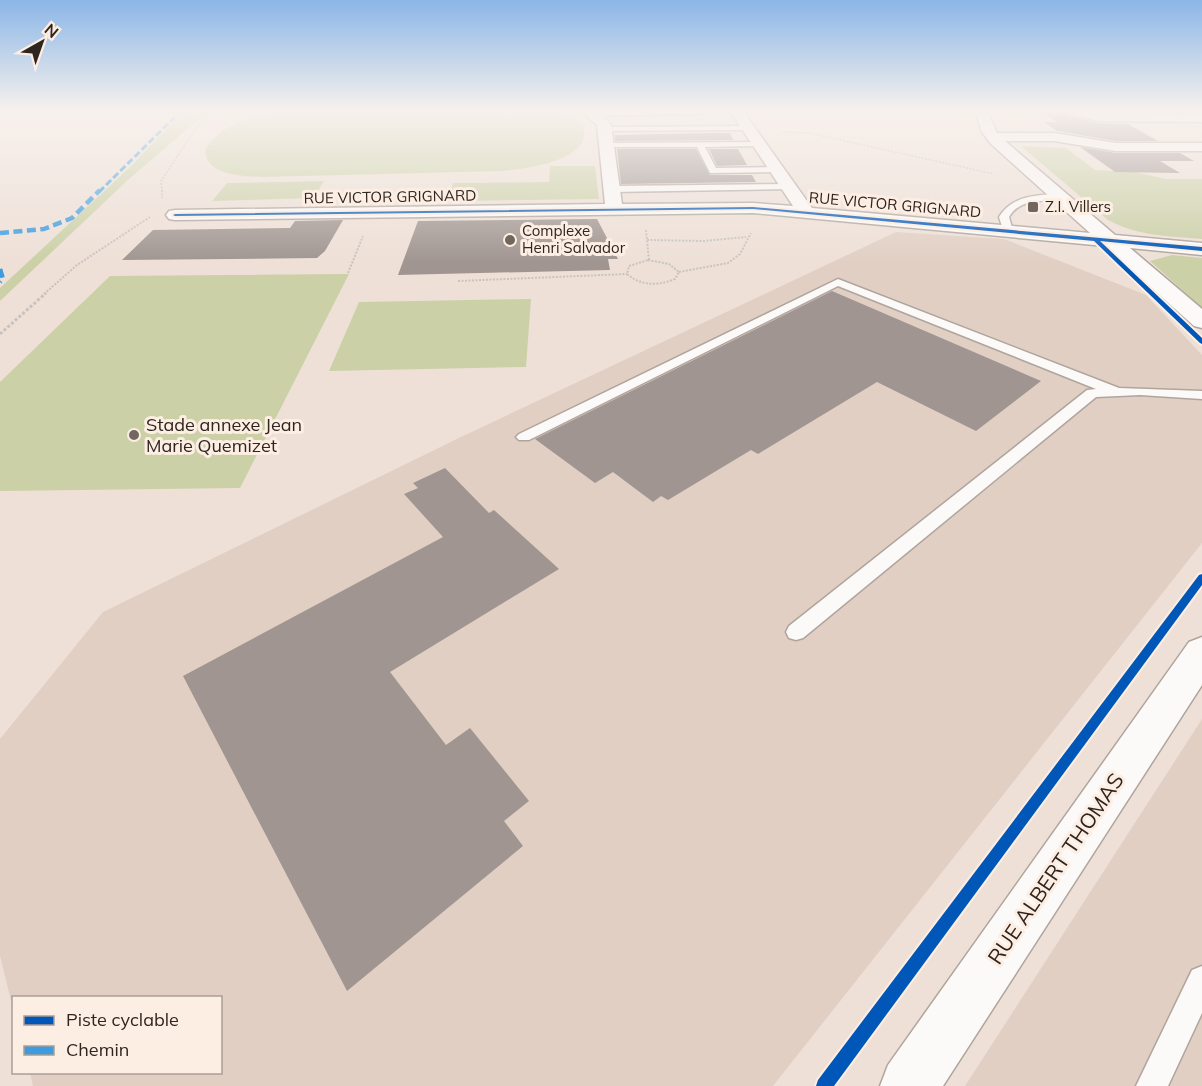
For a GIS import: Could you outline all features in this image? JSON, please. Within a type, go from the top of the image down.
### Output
[{"type":"street","points":[[609,162],[614,210]]},
{"type":"street","points":[[770,162],[806,212]]},
{"type":"street","points":[[1020,162],[1202,321]]},
{"type":"street","name":"RUE VICTOR GRIGNARD","points":[[175,215],[719,207],[806,212],[1202,249]]},
{"type":"street","name":"RUE ALBERT THOMAS","points":[[909,1086],[1202,653]]},
{"type":"lane","points":[[709,162],[713,171],[776,170]]},
{"type":"lane","points":[[612,189],[788,187]]},
{"type":"lane","points":[[1008,231],[1004,217],[1010,207],[1027,201],[1058,196]]},
{"type":"lane","points":[[524,437],[838,282],[1116,392]]},
{"type":"lane","points":[[796,632],[1092,393],[1140,391],[1202,395]]},
{"type":"lane","points":[[1152,1086],[1202,980]]},
{"type":"path","points":[[162,200],[161,181],[174,162]]},
{"type":"path","points":[[939,162],[999,175]]},
{"type":"path","points":[[348,273],[372,213]]},
{"type":"path","points":[[0,334],[76,265],[152,216]]},
{"type":"path","points":[[647,240],[704,241],[746,237],[759,229]]},
{"type":"path","points":[[458,281],[627,274],[636,281],[662,284],[675,279],[680,272],[734,260],[745,247],[746,237]]},
{"type":"path","points":[[627,274],[627,270],[634,263],[649,260],[672,264],[680,272]]},
{"type":"shaded area","points":[[896,232],[1004,239],[1146,295],[1202,355],[1202,543],[773,1086],[33,1086],[30,1074],[222,1074],[222,996],[12,996],[12,1005],[0,956],[0,739],[103,612],[461,437]]},
{"type":"shaded area","points":[[1202,719],[1202,1086],[965,1086]]},
{"type":"green space","points":[[135,162],[149,162],[0,301],[0,288]]},
{"type":"green space","points":[[209,162],[552,162],[501,171],[262,177],[227,173]]},
{"type":"green space","points":[[1039,162],[1084,162],[1095,170],[1135,172],[1166,179],[1202,179],[1202,239],[1142,232],[1108,220]]},
{"type":"green space","points":[[550,166],[595,166],[599,199],[448,201],[453,183],[549,182]]},
{"type":"green space","points":[[324,181],[314,198],[212,201],[227,183]]},
{"type":"green space","points":[[1172,255],[1202,258],[1202,308],[1150,261]]},
{"type":"green space","name":"Stade annexe Jean Marie Quemizet","points":[[349,274],[240,488],[0,491],[0,382],[110,276]]},
{"type":"green space","points":[[531,299],[526,367],[329,371],[359,302]]},
{"type":"building","points":[[618,162],[703,162],[710,175],[752,175],[756,182],[621,184]]},
{"type":"building","points":[[715,162],[745,162],[747,165],[717,166]]},
{"type":"building","points":[[1101,162],[1161,162],[1180,173],[1115,172]]},
{"type":"building","name":"Complexe Henri Salvador","points":[[597,219],[618,259],[608,259],[610,270],[398,275],[418,221]]},
{"type":"building","points":[[343,220],[325,251],[317,258],[122,260],[153,230],[290,228],[295,221]]},
{"type":"building","points":[[832,291],[1041,381],[976,431],[877,382],[758,454],[751,450],[668,500],[661,496],[653,502],[613,472],[595,483],[535,439]]},
{"type":"building","points":[[445,468],[489,513],[494,510],[559,569],[390,672],[446,745],[470,728],[529,801],[504,821],[523,846],[347,991],[183,676],[443,537],[404,494],[418,488],[413,483]]},
{"type":"marked path","points":[[0,233],[44,229],[72,218],[129,162]]},
{"type":"marked path","points":[[0,269],[3,279],[0,282]]},
{"type":"cycle path","points":[[175,215],[753,208],[1202,249]]},
{"type":"cycle path","points":[[1095,239],[1202,342]]},
{"type":"cycle path","points":[[824,1086],[1202,578]]},
{"type":"place","name":"Z.I. Villers","points":[[1033,207]]},
{"type":"place","name":"Complexe Henri Salvador","points":[[510,240]]},
{"type":"place","name":"Stade annexe Jean Marie Quemizet","points":[[134,435]]}]
